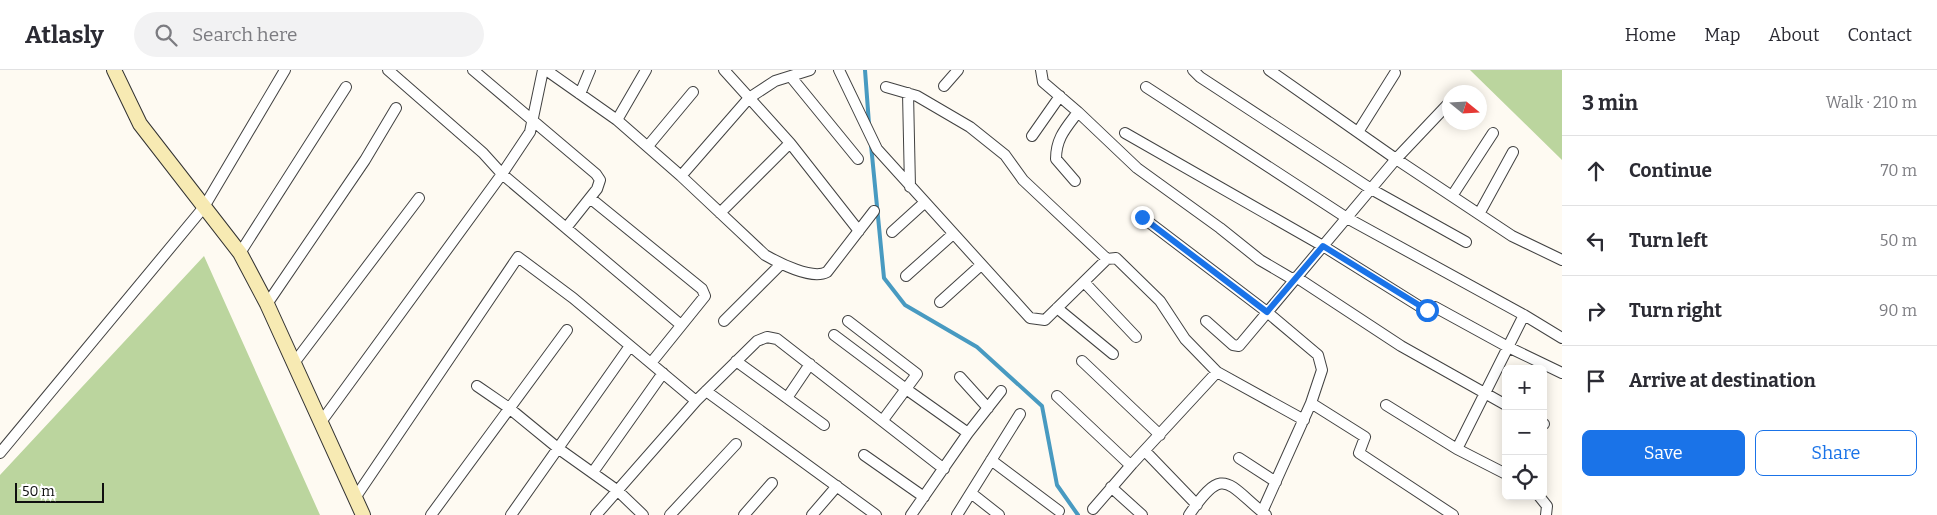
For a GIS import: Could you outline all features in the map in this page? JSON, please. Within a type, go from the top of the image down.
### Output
[{"type":"street","points":[[114,70],[140,124],[240,254],[267,304],[363,515]]},
{"type":"street","points":[[0,453],[204,207],[285,70]]},
{"type":"street","points":[[388,70],[483,153],[502,174],[681,324]]},
{"type":"street","points":[[473,70],[596,174],[600,180],[597,189],[566,228]]},
{"type":"street","points":[[321,422],[502,174],[530,132],[537,104],[537,89],[544,70],[617,120],[648,146],[765,254],[781,264],[821,275],[827,272],[874,211]]},
{"type":"street","points":[[580,94],[590,70]]},
{"type":"street","points":[[617,120],[646,70]]},
{"type":"street","points":[[724,70],[790,142],[859,231]]},
{"type":"street","points":[[681,176],[749,98],[775,81],[810,70]]},
{"type":"street","points":[[839,70],[877,149],[1030,318],[1045,320],[1107,259],[1116,258],[1160,301],[1185,339],[1217,372],[1304,420]]},
{"type":"street","points":[[944,86],[958,70]]},
{"type":"street","points":[[1040,70],[1043,82],[1137,168],[1220,228],[1260,260],[1295,278],[1401,346],[1502,403]]},
{"type":"street","points":[[1193,70],[1200,77],[1258,116],[1370,189],[1466,242]]},
{"type":"street","points":[[1269,70],[1396,159],[1512,236],[1562,260]]},
{"type":"street","points":[[1358,132],[1396,73]]},
{"type":"street","points":[[791,77],[858,159]]},
{"type":"street","points":[[240,254],[346,87]]},
{"type":"street","points":[[886,87],[908,93],[970,127],[1004,155],[1023,180],[1107,259]]},
{"type":"street","points":[[1146,87],[1347,218],[1524,315],[1562,338]]},
{"type":"street","points":[[648,146],[693,92]]},
{"type":"street","points":[[908,93],[910,186]]},
{"type":"street","points":[[1032,136],[1060,96]]},
{"type":"street","points":[[267,304],[365,160],[396,108]]},
{"type":"street","points":[[1206,321],[1233,345],[1238,346],[1370,189],[1442,110]]},
{"type":"street","points":[[1075,181],[1056,158],[1056,145],[1078,112]]},
{"type":"street","points":[[1125,133],[1323,246],[1427,310],[1435,307],[1562,374]]},
{"type":"street","points":[[1452,196],[1493,133]]},
{"type":"street","points":[[720,213],[790,142]]},
{"type":"street","points":[[1479,214],[1513,152]]},
{"type":"street","points":[[294,363],[419,198]]},
{"type":"street","points":[[590,198],[702,289],[705,296],[651,363]]},
{"type":"street","points":[[892,232],[924,203]]},
{"type":"street","points":[[1142,217],[1267,312],[1318,355],[1322,370],[1304,420],[1264,513],[1230,484],[1221,482],[1212,486],[1195,511],[1145,452]]},
{"type":"street","points":[[906,276],[953,234]]},
{"type":"street","points":[[355,498],[518,258],[572,298],[696,401]]},
{"type":"street","points":[[724,321],[781,264]]},
{"type":"street","points":[[940,302],[981,265]]},
{"type":"street","points":[[1084,282],[1136,336]]},
{"type":"street","points":[[1057,308],[1113,354]]},
{"type":"street","points":[[1457,448],[1524,315]]},
{"type":"street","points":[[848,321],[917,374],[883,420]]},
{"type":"street","points":[[431,515],[567,330]]},
{"type":"street","points":[[834,335],[968,433]]},
{"type":"street","points":[[596,515],[706,390],[757,341],[767,337],[778,339],[944,469]]},
{"type":"street","points":[[511,515],[630,346]]},
{"type":"street","points":[[736,361],[824,425]]},
{"type":"street","points":[[1082,361],[1160,435]]},
{"type":"street","points":[[787,398],[810,364]]},
{"type":"street","points":[[1093,509],[1217,372]]},
{"type":"street","points":[[593,472],[663,374]]},
{"type":"street","points":[[960,377],[988,408]]},
{"type":"street","points":[[477,386],[509,408],[559,449],[618,491],[643,515]]},
{"type":"street","points":[[706,390],[876,515]]},
{"type":"street","points":[[911,515],[968,433],[1001,391]]},
{"type":"street","points":[[1057,396],[1127,462],[1132,464]]},
{"type":"street","points":[[1311,402],[1365,437],[1359,453],[1454,515]]},
{"type":"street","points":[[1386,405],[1457,448],[1502,472]]},
{"type":"street","points":[[957,515],[1020,414]]},
{"type":"street","points":[[670,515],[736,444]]},
{"type":"street","points":[[864,454],[924,497]]},
{"type":"street","points":[[1239,458],[1276,482]]},
{"type":"street","points":[[992,460],[1059,511]]},
{"type":"street","points":[[744,515],[772,483]]},
{"type":"street","points":[[812,515],[837,486]]},
{"type":"street","points":[[1112,487],[1142,515]]},
{"type":"street","points":[[971,493],[999,515]]},
{"type":"street","points":[[1542,500],[1547,506],[1546,515]]},
{"type":"green space","points":[[1470,70],[1562,70],[1562,160],[1487,85]]},
{"type":"green space","points":[[204,256],[320,515],[0,515],[0,475]]},
{"type":"waterway","points":[[865,70],[869,124]]},
{"type":"waterway","points":[[871,145],[884,278],[905,305],[977,347],[1042,406],[1057,485],[1078,515]]},
{"type":"route","points":[[1142,217],[1267,312],[1323,246],[1427,310]]}]
